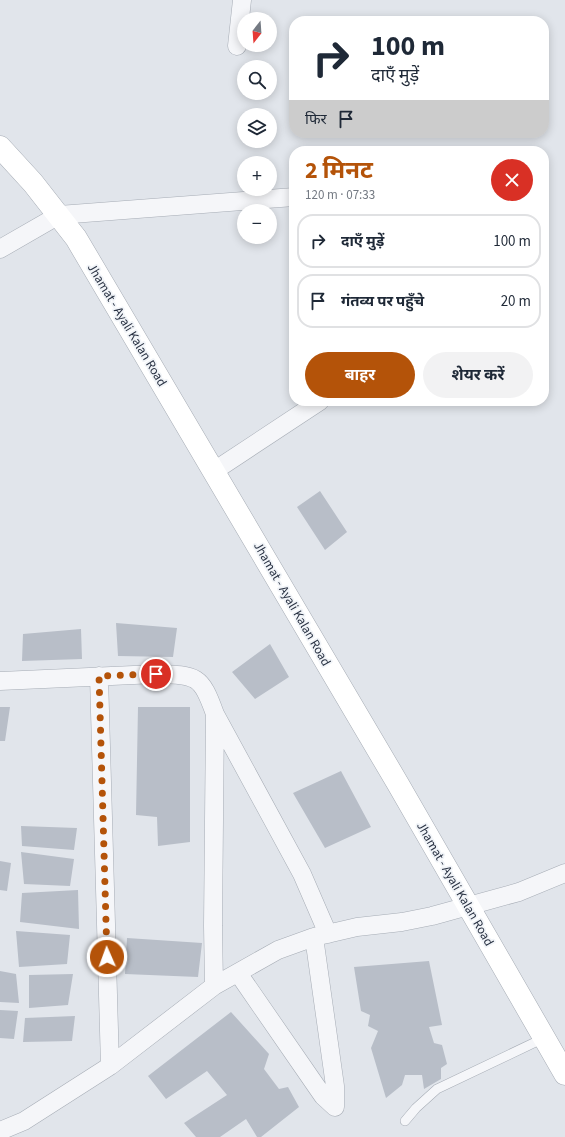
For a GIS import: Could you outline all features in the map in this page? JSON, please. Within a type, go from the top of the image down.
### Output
[{"type":"street","points":[[241,12],[242,0]]},
{"type":"street","name":"Jhamat - Ayali Kalan Road","points":[[0,147],[59,215],[76,238],[398,784],[565,1074]]},
{"type":"street","points":[[0,249],[59,215],[289,198]]},
{"type":"street","points":[[214,471],[312,406]]},
{"type":"street","points":[[0,681],[180,674],[198,680],[209,697],[215,714],[299,868],[321,935],[335,1086],[335,1107],[323,1096],[238,972]]},
{"type":"street","points":[[99,676],[110,1066]]},
{"type":"street","points":[[214,986],[213,911],[215,714]]},
{"type":"street","points":[[0,1131],[24,1121],[110,1066],[214,986],[278,950],[321,935],[357,927],[432,916],[519,892],[565,873]]},
{"type":"lane","points":[[405,1121],[416,1108],[437,1089],[544,1038]]},
{"type":"building","points":[[320,491],[347,532],[325,550],[297,507]]},
{"type":"building","points":[[116,623],[177,628],[173,657],[118,656]]},
{"type":"building","points":[[81,629],[82,659],[22,661],[23,634]]},
{"type":"building","points":[[270,644],[289,677],[255,699],[232,672]]},
{"type":"building","points":[[0,707],[10,707],[5,741],[0,741]]},
{"type":"building","points":[[138,707],[190,707],[190,842],[158,846],[157,817],[136,815]]},
{"type":"building","points":[[341,771],[371,827],[325,848],[293,793]]},
{"type":"building","points":[[21,826],[77,828],[74,850],[22,846]]},
{"type":"building","points":[[21,852],[74,859],[70,886],[24,884]]},
{"type":"building","points":[[0,861],[11,863],[7,891],[0,890]]},
{"type":"building","points":[[78,890],[79,929],[20,922],[22,893]]},
{"type":"building","points":[[16,931],[70,935],[67,964],[19,967]]},
{"type":"building","points":[[127,938],[202,943],[198,977],[125,974]]},
{"type":"building","points":[[429,961],[442,1025],[429,1027],[434,1043],[442,1045],[447,1064],[441,1068],[441,1079],[424,1089],[422,1075],[405,1075],[402,1085],[386,1098],[371,1048],[378,1031],[368,1026],[370,1015],[361,1011],[354,967]]},
{"type":"building","points":[[0,971],[16,974],[19,1003],[0,1002]]},
{"type":"building","points":[[73,974],[68,1005],[29,1008],[29,975]]},
{"type":"building","points":[[0,1010],[18,1011],[14,1039],[0,1038]]},
{"type":"building","points":[[231,1012],[269,1054],[264,1069],[279,1089],[288,1087],[299,1107],[261,1137],[257,1137],[246,1119],[220,1137],[196,1137],[184,1123],[227,1095],[207,1071],[166,1099],[148,1076]]},
{"type":"building","points":[[75,1016],[72,1041],[23,1042],[25,1018]]},
{"type":"route","points":[[107,957],[99,676],[156,674]]}]
